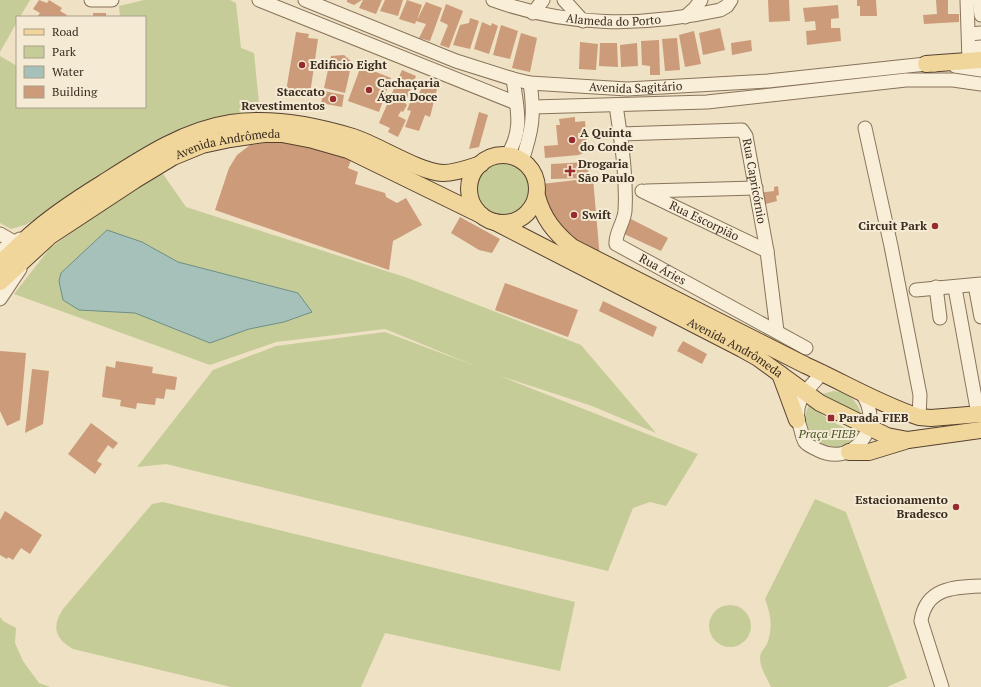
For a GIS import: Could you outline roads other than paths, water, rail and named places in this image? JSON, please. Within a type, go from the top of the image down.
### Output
[{"type":"main road","points":[[926,64],[976,57]]},
{"type":"main road","name":"Avenida Andrômeda","points":[[0,263],[29,236],[78,199],[155,151],[207,128],[230,123],[275,121],[321,129],[354,137],[417,165],[442,173],[481,164]]},
{"type":"main road","name":"Avenida Andrômeda","points":[[0,282],[50,236],[173,157],[202,145],[230,138],[264,134],[282,134],[313,140],[348,150],[481,215]]},
{"type":"main road","points":[[498,156],[507,156],[522,161],[533,173],[536,180],[537,196],[531,209],[520,219],[511,222],[495,222],[481,215],[474,206],[470,195],[470,183],[474,173],[481,164],[498,156]]},
{"type":"main road","name":"Avenida Andrômeda","points":[[537,196],[544,215],[555,233],[572,247],[804,365],[823,372],[862,394],[919,417],[931,418],[980,414]]},
{"type":"main road","name":"Avenida Andrômeda","points":[[495,222],[742,349],[780,373],[805,393],[887,436],[908,440],[981,430]]},
{"type":"main road","points":[[780,373],[797,420]]},
{"type":"main road","points":[[849,452],[869,452],[908,440]]},
{"type":"street","points":[[91,0],[112,0]]},
{"type":"street","points":[[259,0],[516,103]]},
{"type":"street","name":"Avenida Sagitário","points":[[305,0],[456,61],[513,80],[530,83],[627,89],[768,81],[926,64]]},
{"type":"street","name":"Alameda do Porto","points":[[493,0],[533,13],[583,21],[663,20],[685,17],[720,10],[727,6],[731,0]]},
{"type":"street","points":[[533,13],[543,0]]},
{"type":"street","points":[[564,0],[583,21]]},
{"type":"street","points":[[685,17],[701,0]]},
{"type":"street","points":[[975,6],[976,57]]},
{"type":"street","points":[[905,67],[906,80]]},
{"type":"street","points":[[507,156],[512,147],[518,127],[513,80]]},
{"type":"street","name":"Avenida Sagitário","points":[[534,107],[616,106],[707,102],[906,80],[953,80],[981,84]]},
{"type":"street","points":[[522,161],[530,138],[534,107],[530,83]]},
{"type":"street","name":"Rua Áries","points":[[616,106],[620,134],[625,213],[616,237],[616,244],[806,348]]},
{"type":"street","points":[[865,128],[891,246],[920,395],[919,417]]},
{"type":"street","name":"Rua Capricórnio","points":[[620,134],[742,130],[746,136],[767,251],[777,331]]},
{"type":"street","points":[[624,191],[756,188]]},
{"type":"street","name":"Rua Escorpião","points":[[642,191],[767,251]]},
{"type":"street","points":[[0,234],[14,242]]},
{"type":"street","points":[[0,251],[14,242],[29,236]]},
{"type":"street","points":[[0,299],[29,256]]},
{"type":"street","points":[[916,290],[936,287],[955,288],[978,285],[981,317]]},
{"type":"street","points":[[683,304],[694,286]]},
{"type":"street","points":[[936,287],[940,318]]},
{"type":"street","points":[[955,288],[980,414]]},
{"type":"street","points":[[823,372],[800,401],[797,420],[805,443],[823,452],[834,454],[849,452],[861,442],[869,427],[870,409],[862,394]]},
{"type":"street","points":[[942,687],[920,621],[922,611],[927,603],[937,593],[953,587],[981,586]]},
{"type":"water","points":[[107,230],[142,242],[178,262],[298,293],[312,312],[284,322],[249,329],[210,343],[135,313],[79,310],[63,300],[59,281],[61,273]]},
{"type":"place","name":"Edificio Eight","points":[[302,65]]},
{"type":"place","name":"Cachaçaria Água Doce","points":[[369,90]]},
{"type":"place","name":"Staccato Revestimentos","points":[[333,99]]},
{"type":"place","name":"A Quinta do Conde","points":[[572,140]]},
{"type":"place","name":"Drogaria São Paulo","points":[[570,171]]},
{"type":"place","name":"Swift","points":[[574,215]]},
{"type":"place","name":"Circuit Park","points":[[935,226]]},
{"type":"place","name":"Parada FIEB","points":[[831,418]]},
{"type":"place","name":"Estacionamento Bradesco","points":[[956,507]]},
{"type":"park label","name":"Praça FIEB","points":[[827,434]]}]
